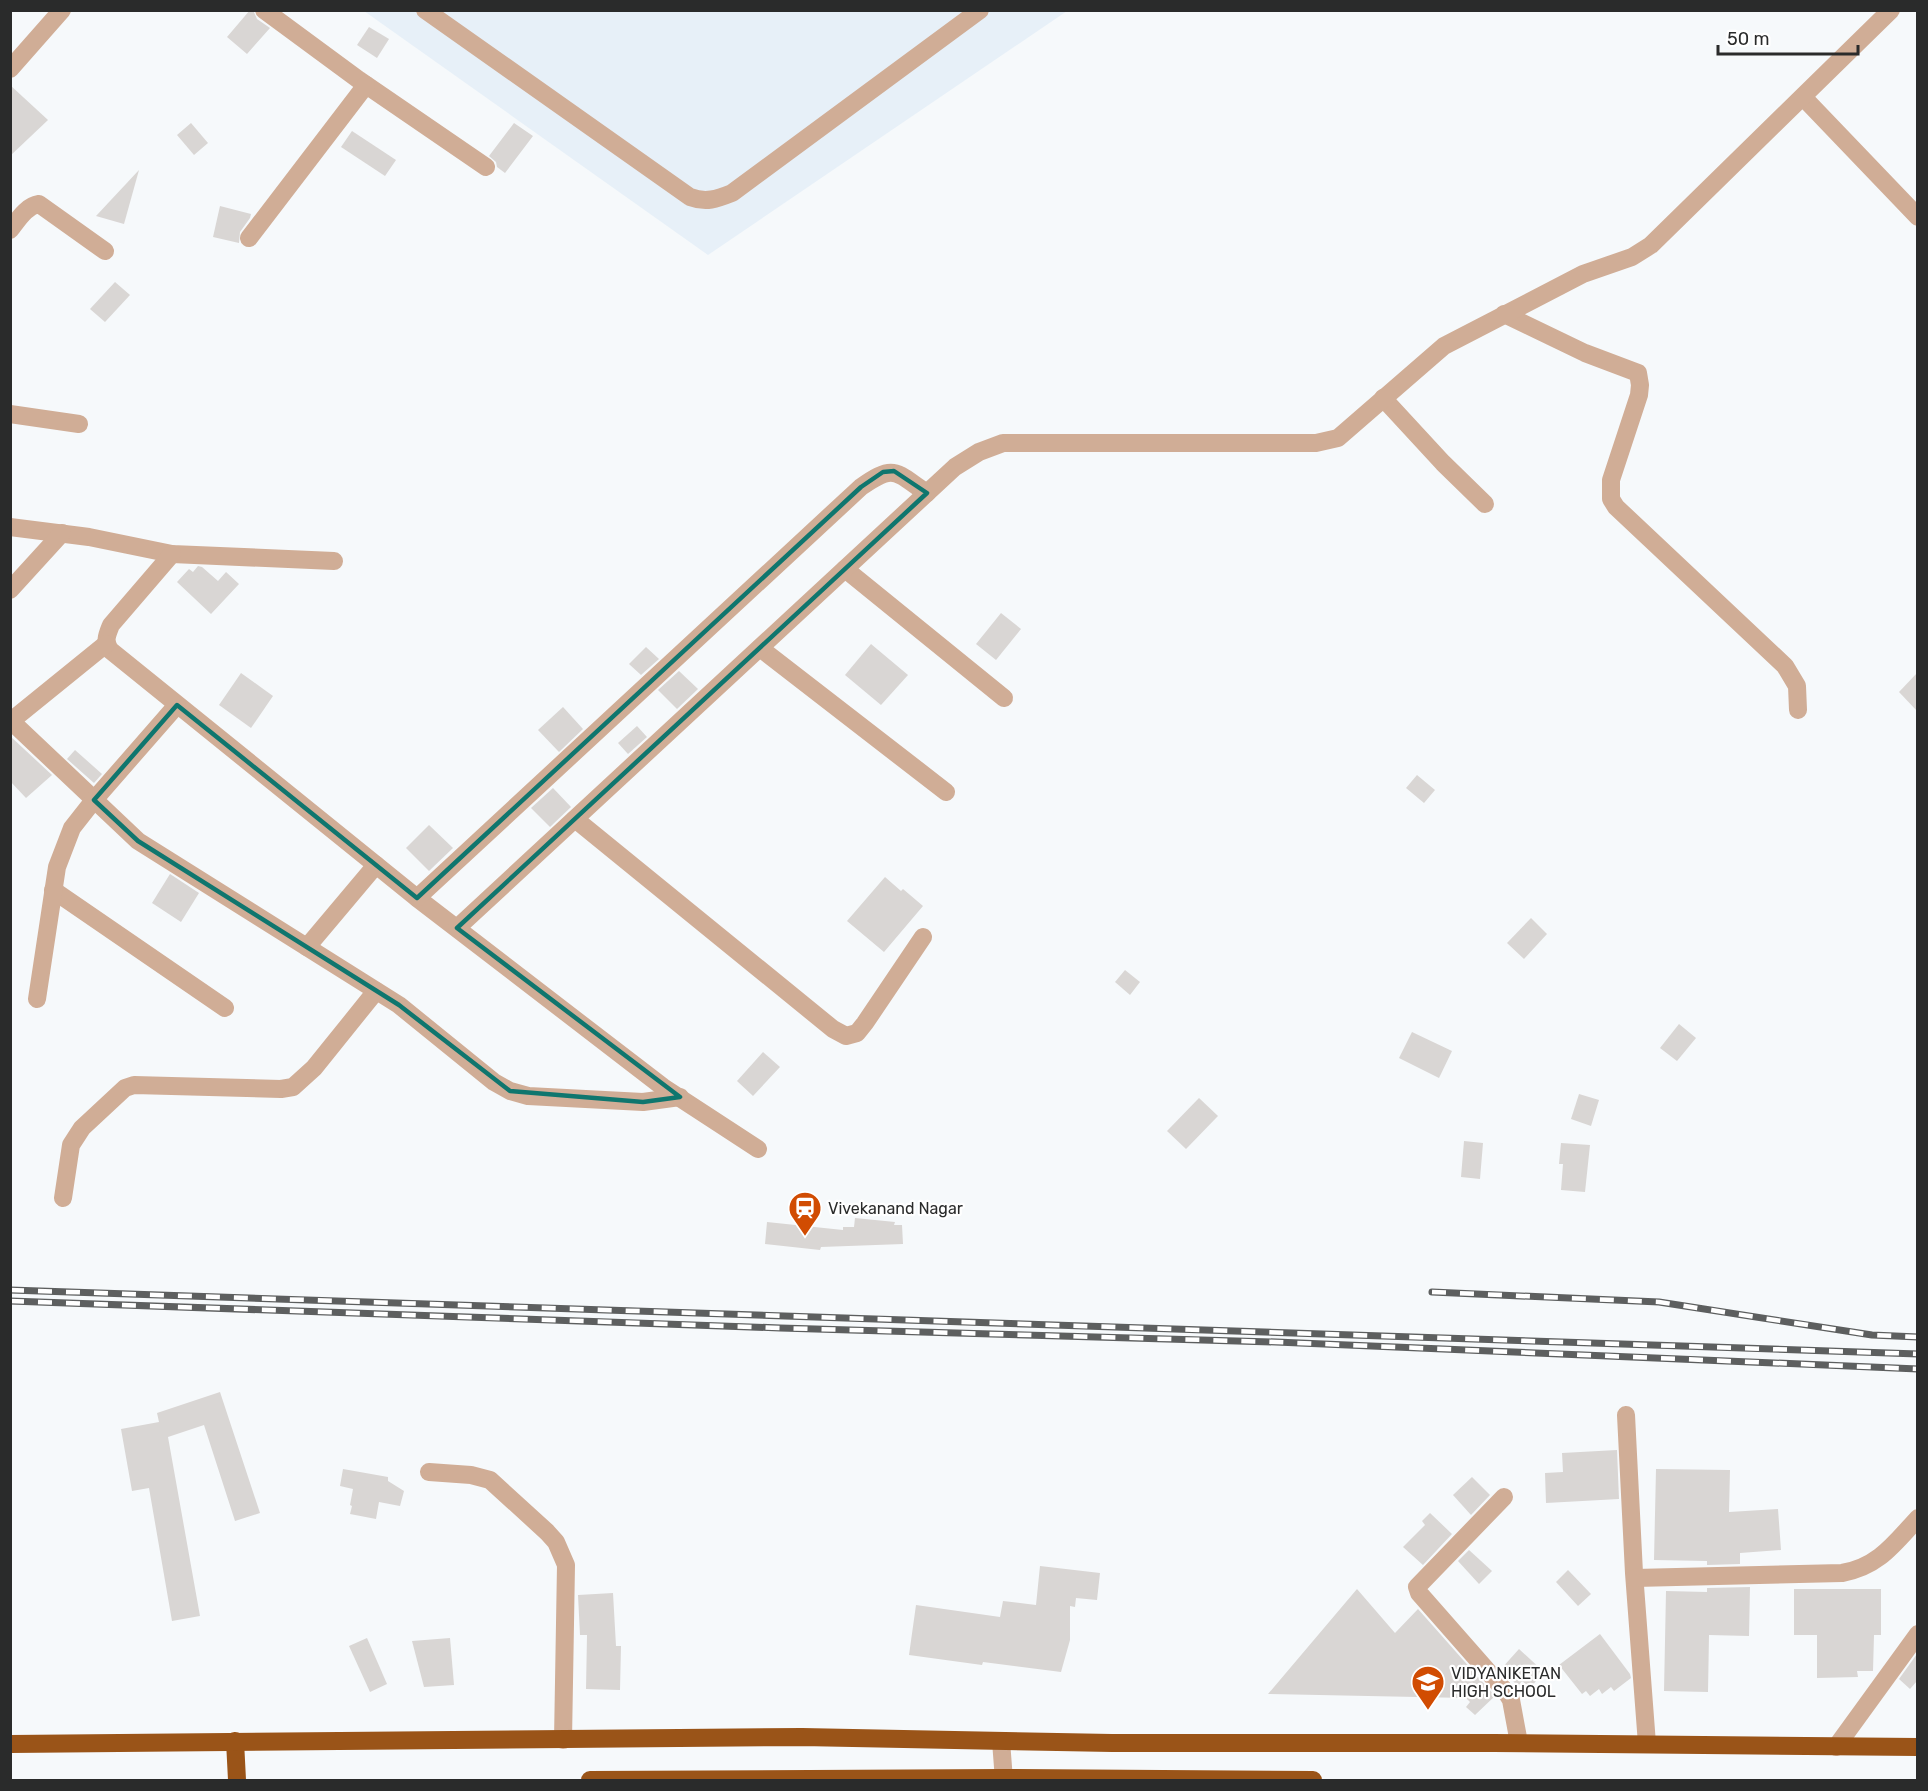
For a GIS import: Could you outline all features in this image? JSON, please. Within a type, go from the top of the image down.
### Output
[{"type":"highway","points":[[10,1744],[802,1737],[1112,1743],[1519,1743],[1917,1747]]},
{"type":"highway","points":[[235,1741],[237,1780]]},
{"type":"highway","points":[[590,1780],[1313,1780]]},
{"type":"street","points":[[10,69],[62,10]]},
{"type":"street","points":[[264,10],[366,85],[486,167]]},
{"type":"street","points":[[425,10],[690,197],[702,201],[714,200],[732,193],[980,10]]},
{"type":"street","points":[[458,928],[955,467],[1003,443],[1316,443],[1338,438],[1444,346],[1583,274],[1632,257],[1651,245],[1891,10]]},
{"type":"street","points":[[249,238],[366,85]]},
{"type":"street","points":[[1803,97],[1917,217]]},
{"type":"street","points":[[10,230],[27,209],[39,204],[105,251]]},
{"type":"street","points":[[1504,314],[1585,352],[1638,373],[1639,395],[1611,480],[1611,498],[1616,507],[1785,666],[1797,686],[1798,710]]},
{"type":"street","points":[[1383,398],[1443,463],[1485,504]]},
{"type":"street","points":[[10,414],[79,424]]},
{"type":"street","points":[[417,897],[861,487],[884,472],[894,471],[927,493]]},
{"type":"street","points":[[10,527],[62,533],[172,554],[334,561]]},
{"type":"street","points":[[10,590],[62,533]]},
{"type":"street","points":[[172,554],[111,625],[106,636],[106,644],[122,662],[417,897],[680,1097],[758,1149]]},
{"type":"street","points":[[845,569],[1004,698]]},
{"type":"street","points":[[106,644],[11,721],[138,842],[399,1005],[494,1082],[510,1091],[528,1096],[644,1102],[680,1097]]},
{"type":"street","points":[[760,648],[946,792]]},
{"type":"street","points":[[37,999],[57,867],[72,828],[177,705]]},
{"type":"street","points":[[575,819],[834,1029],[846,1035],[857,1033],[866,1023],[923,937]]},
{"type":"street","points":[[307,947],[376,865]]},
{"type":"street","points":[[53,890],[225,1008]]},
{"type":"street","points":[[63,1198],[71,1145],[82,1128],[125,1088],[134,1085],[281,1089],[293,1087],[314,1068],[376,991]]},
{"type":"street","points":[[1626,1415],[1647,1744]]},
{"type":"street","points":[[429,1472],[471,1475],[490,1480],[547,1532],[561,1552],[566,1565],[563,1740]]},
{"type":"street","points":[[1504,1497],[1418,1587],[1419,1593],[1506,1692],[1511,1700],[1519,1743]]},
{"type":"street","points":[[1635,1578],[1856,1571],[1870,1565],[1887,1552],[1917,1518]]},
{"type":"street","points":[[1836,1747],[1917,1634]]},
{"type":"street","points":[[1001,1741],[1004,1779]]},
{"type":"highlighted area","points":[[894,471],[927,493],[457,928],[680,1097],[643,1102],[510,1091],[399,1005],[138,841],[94,800],[177,705],[417,898],[861,487],[883,472]]},
{"type":"shaded area","points":[[364,11],[1067,11],[708,255]]},
{"type":"building","points":[[250,10],[253,10],[257,19],[270,28],[247,54],[227,37]]},
{"type":"building","points":[[369,27],[389,39],[377,58],[357,45]]},
{"type":"building","points":[[10,85],[48,120],[10,156]]},
{"type":"building","points":[[191,123],[208,143],[194,155],[177,135]]},
{"type":"building","points":[[514,123],[533,136],[505,173],[489,156]]},
{"type":"building","points":[[352,131],[396,160],[385,176],[341,147]]},
{"type":"building","points":[[139,170],[124,224],[96,216]]},
{"type":"building","points":[[220,206],[251,214],[240,232],[239,243],[213,237]]},
{"type":"building","points":[[115,282],[130,295],[105,322],[90,309]]},
{"type":"building","points":[[198,566],[218,581],[226,572],[239,584],[211,614],[177,582],[189,569],[193,572]]},
{"type":"building","points":[[1001,613],[1021,629],[996,660],[976,644]]},
{"type":"building","points":[[871,644],[908,675],[881,705],[845,675]]},
{"type":"building","points":[[646,647],[659,659],[641,675],[629,664]]},
{"type":"building","points":[[679,671],[698,689],[677,709],[658,690]]},
{"type":"building","points":[[241,673],[273,696],[251,728],[219,705]]},
{"type":"building","points":[[1917,673],[1917,711],[1899,692]]},
{"type":"building","points":[[563,707],[583,729],[559,752],[538,730]]},
{"type":"building","points":[[637,726],[647,737],[628,754],[618,743]]},
{"type":"building","points":[[10,736],[52,775],[26,798],[10,781]]},
{"type":"building","points":[[75,750],[102,774],[94,783],[67,759]]},
{"type":"building","points":[[1417,775],[1435,790],[1424,803],[1406,788]]},
{"type":"building","points":[[553,788],[571,807],[550,827],[531,808]]},
{"type":"building","points":[[429,825],[453,848],[429,871],[406,848]]},
{"type":"building","points":[[170,874],[199,893],[181,922],[152,903]]},
{"type":"building","points":[[885,877],[923,906],[884,952],[847,921]]},
{"type":"building","points":[[1531,918],[1547,934],[1524,959],[1507,943]]},
{"type":"building","points":[[1125,970],[1140,982],[1130,995],[1115,982]]},
{"type":"building","points":[[1679,1024],[1696,1038],[1677,1061],[1660,1048]]},
{"type":"building","points":[[1412,1032],[1452,1051],[1439,1078],[1399,1058]]},
{"type":"building","points":[[763,1052],[780,1067],[753,1096],[737,1081]]},
{"type":"building","points":[[1579,1094],[1599,1100],[1591,1126],[1571,1119]]},
{"type":"building","points":[[1199,1098],[1218,1116],[1186,1149],[1167,1131]]},
{"type":"building","points":[[1464,1141],[1483,1143],[1480,1179],[1461,1177]]},
{"type":"building","points":[[1561,1143],[1590,1145],[1585,1192],[1561,1190],[1563,1164],[1559,1164]]},
{"type":"building","points":[[855,1218],[895,1222],[894,1225],[902,1225],[903,1244],[821,1247],[820,1250],[765,1244],[767,1222],[843,1230],[843,1227],[854,1227]]},
{"type":"building","points":[[220,1392],[260,1513],[235,1521],[204,1425],[168,1437],[200,1616],[172,1621],[149,1488],[132,1491],[121,1429],[159,1422],[157,1413]]},
{"type":"building","points":[[1617,1450],[1619,1499],[1546,1503],[1545,1473],[1563,1472],[1562,1453]]},
{"type":"building","points":[[343,1469],[388,1477],[388,1481],[404,1491],[400,1506],[379,1502],[376,1519],[350,1514],[353,1489],[340,1486]]},
{"type":"building","points":[[1656,1469],[1730,1470],[1729,1512],[1778,1509],[1781,1550],[1740,1553],[1740,1564],[1707,1565],[1707,1561],[1654,1560]]},
{"type":"building","points":[[1472,1477],[1490,1495],[1471,1515],[1453,1495]]},
{"type":"building","points":[[1430,1513],[1452,1534],[1423,1565],[1403,1547],[1425,1525],[1422,1521]]},
{"type":"building","points":[[1469,1550],[1492,1571],[1479,1584],[1458,1561]]},
{"type":"building","points":[[1040,1566],[1100,1573],[1097,1600],[1076,1598],[1075,1607],[1070,1606],[1070,1640],[1061,1672],[983,1662],[982,1665],[909,1655],[916,1605],[1000,1617],[1003,1601],[1036,1605]]},
{"type":"building","points":[[1568,1570],[1591,1594],[1578,1606],[1556,1582]]},
{"type":"building","points":[[1750,1587],[1749,1636],[1709,1635],[1708,1692],[1664,1691],[1666,1591],[1707,1592],[1707,1588]]},
{"type":"building","points":[[1357,1589],[1395,1633],[1418,1609],[1495,1696],[1475,1715],[1466,1707],[1470,1702],[1466,1698],[1268,1694]]},
{"type":"building","points":[[1794,1589],[1881,1589],[1881,1635],[1874,1635],[1873,1671],[1857,1671],[1858,1677],[1817,1678],[1817,1635],[1794,1635]]},
{"type":"building","points":[[613,1593],[616,1646],[621,1646],[620,1690],[586,1689],[587,1635],[580,1635],[578,1595]]},
{"type":"building","points":[[1600,1634],[1631,1678],[1614,1691],[1611,1687],[1602,1694],[1599,1689],[1590,1696],[1586,1691],[1582,1694],[1559,1665]]},
{"type":"building","points":[[367,1638],[387,1684],[370,1692],[349,1646]]},
{"type":"building","points":[[450,1638],[454,1685],[424,1687],[412,1641]]},
{"type":"building","points":[[1519,1649],[1544,1672],[1530,1688],[1522,1681],[1518,1686],[1501,1669]]},
{"type":"building","points":[[1917,1654],[1917,1681],[1910,1689],[1899,1679]]},
{"type":"railway","points":[[10,1290],[1918,1354]]},
{"type":"railway","points":[[1432,1292],[1659,1302],[1872,1335],[1918,1337]]},
{"type":"railway","points":[[10,1301],[780,1328],[1276,1342],[1918,1369]]},
{"type":"place","name":"Vivekanand Nagar","points":[[805,1237]]},
{"type":"place","name":"VIDYANIKETAN HIGH SCHOOL","points":[[1428,1711]]}]
